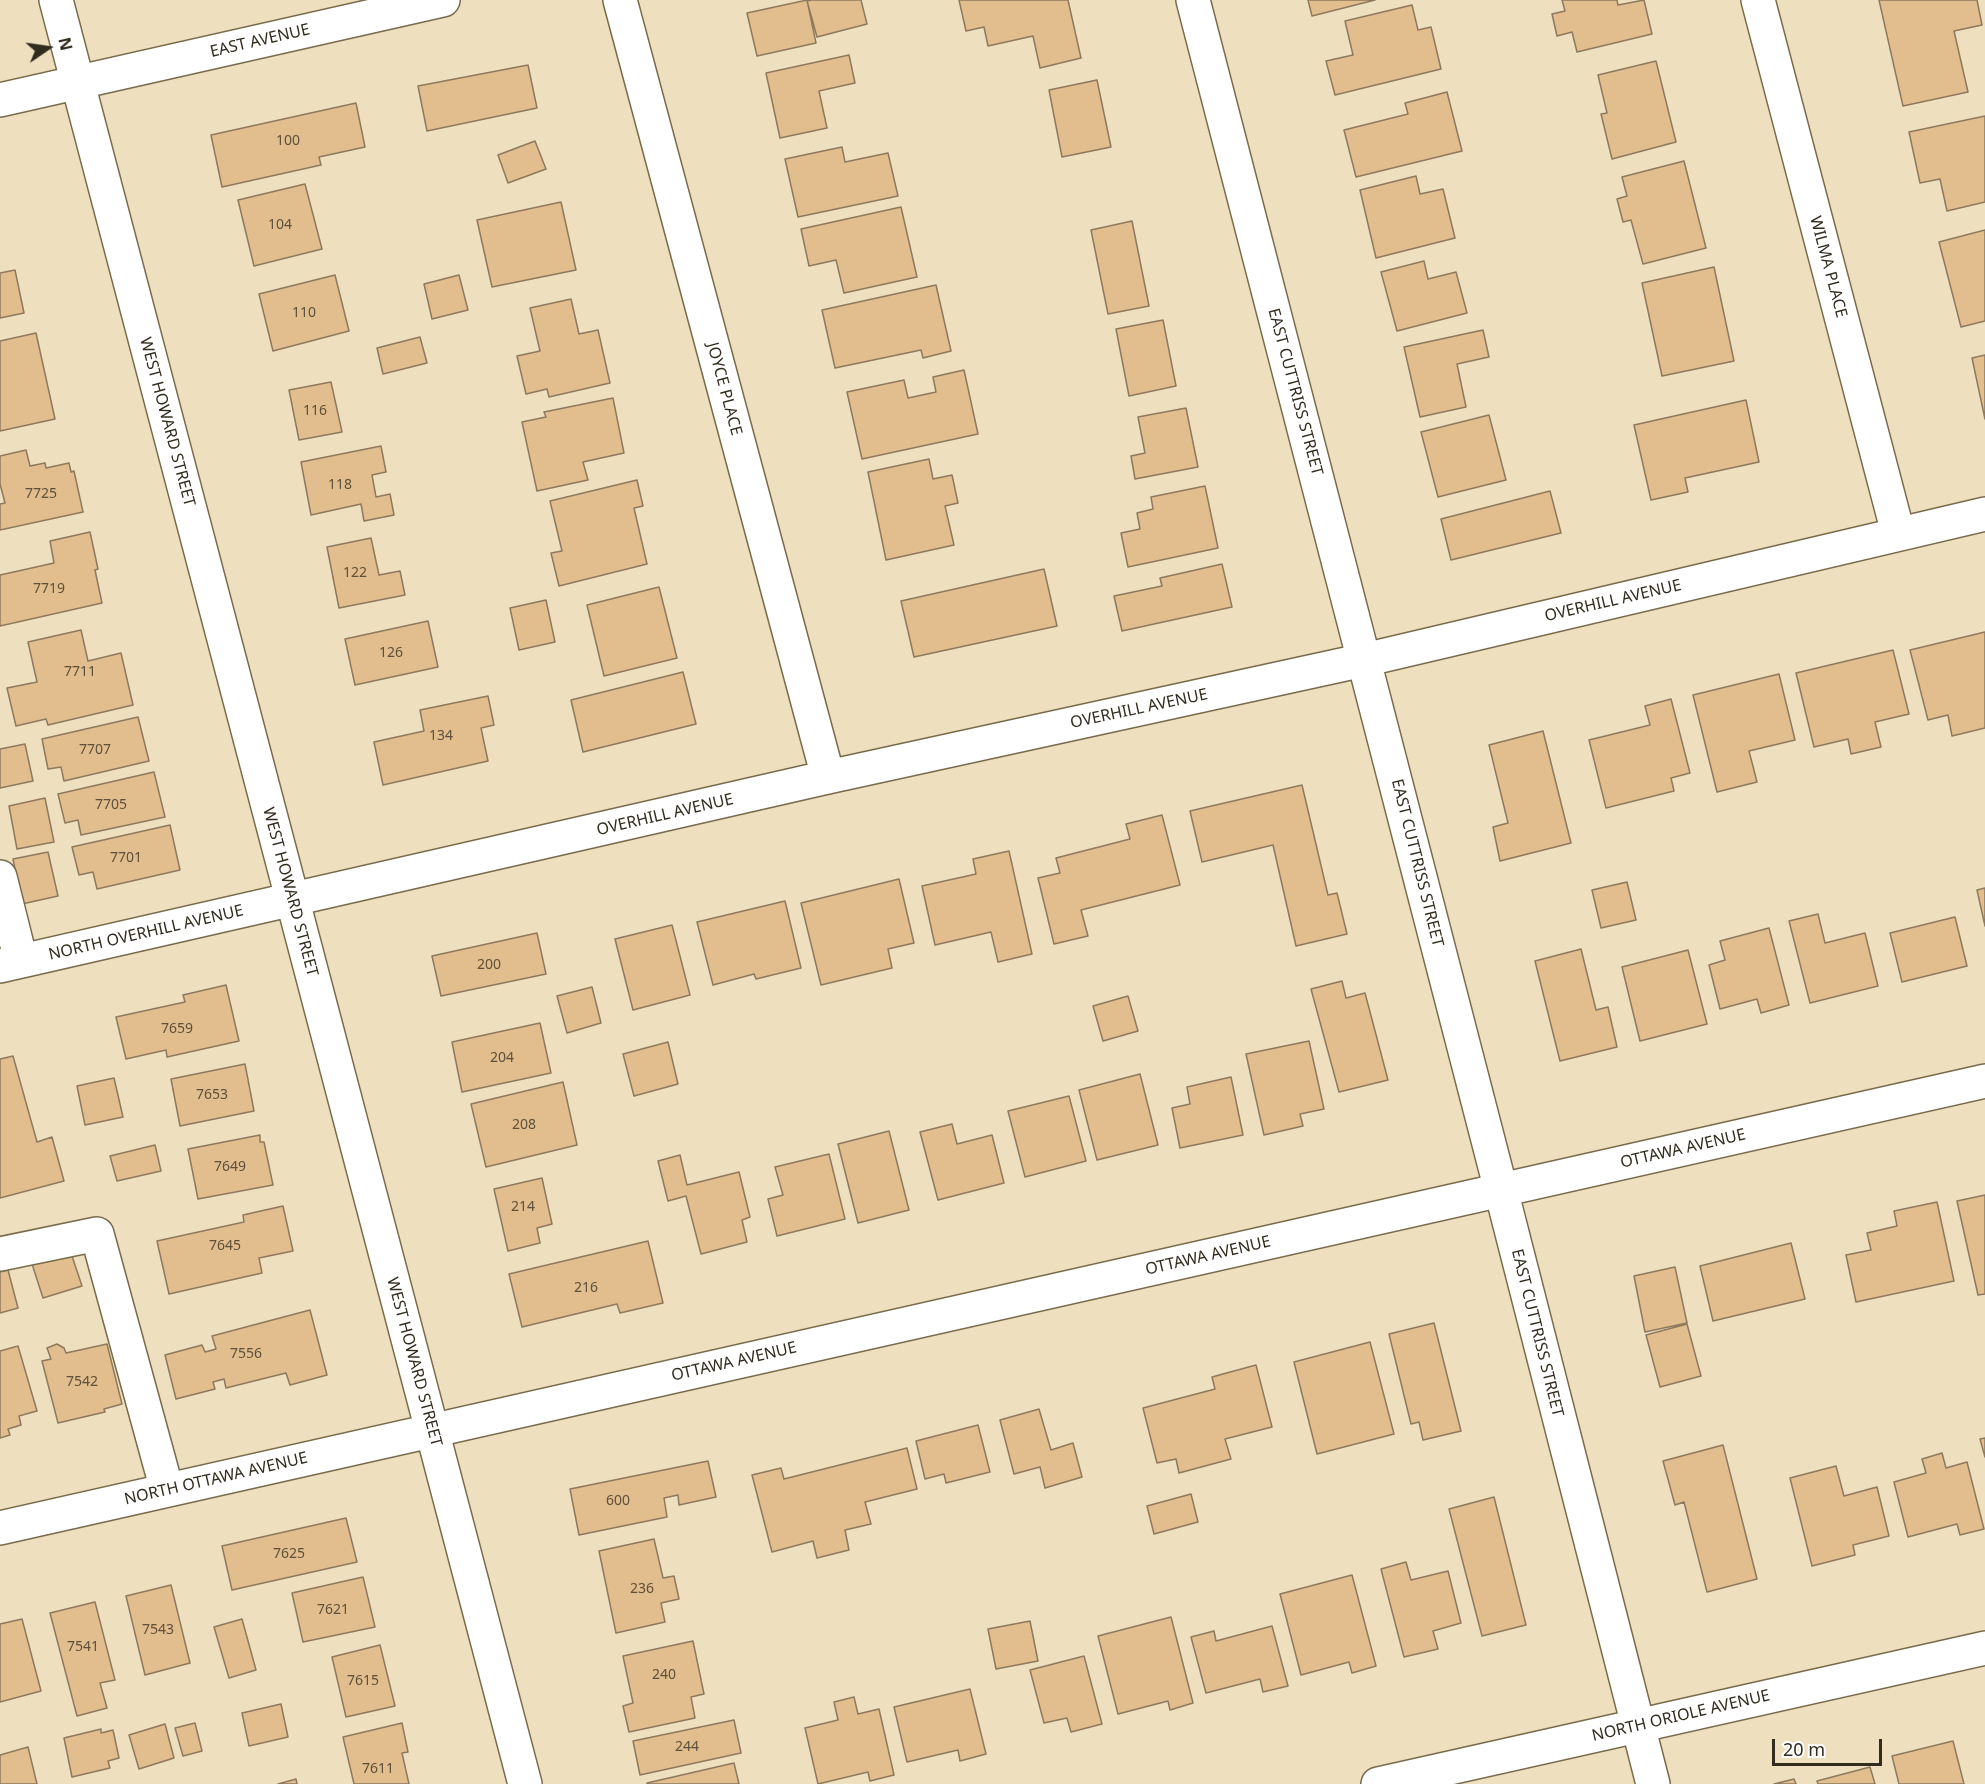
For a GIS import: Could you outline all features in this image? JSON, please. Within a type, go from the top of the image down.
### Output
[{"type":"street","name":"WEST HOWARD STREET","points":[[56,0],[525,1784]]},
{"type":"street","name":"EAST AVENUE","points":[[0,100],[443,0]]},
{"type":"street","name":"JOYCE PLACE","points":[[620,0],[828,777]]},
{"type":"street","name":"EAST CUTTRISS STREET","points":[[1193,0],[1653,1784]]},
{"type":"street","name":"WILMA PLACE","points":[[1758,0],[1898,533]]},
{"type":"street","name":"OVERHILL AVENUE","points":[[292,900],[828,777],[1364,660],[1985,514]]},
{"type":"street","points":[[0,877],[10,964]]},
{"type":"street","name":"NORTH OVERHILL AVENUE","points":[[10,964],[292,900]]},
{"type":"street","name":"OTTAWA AVENUE","points":[[432,1430],[1985,1081]]},
{"type":"street","points":[[0,1254],[98,1234],[167,1490]]},
{"type":"street","name":"NORTH OTTAWA AVENUE","points":[[0,1528],[432,1430]]},
{"type":"street","name":"NORTH ORIOLE AVENUE","points":[[1378,1784],[1985,1648]]},
{"type":"building","points":[[807,0],[816,43],[757,56],[747,13]]},
{"type":"building","points":[[861,0],[867,24],[817,37],[807,1]]},
{"type":"building","points":[[959,0],[1068,0],[1081,58],[1040,68],[1033,36],[988,46],[984,27],[966,31]]},
{"type":"building","points":[[1308,0],[1375,0],[1312,16]]},
{"type":"building","points":[[1562,0],[1617,0],[1618,5],[1644,0],[1652,34],[1577,52],[1572,32],[1557,36],[1552,14],[1565,11]]},
{"type":"building","points":[[1879,0],[1977,0],[1982,25],[1954,31],[1968,92],[1903,106]]},
{"type":"building","points":[[1412,5],[1418,30],[1431,27],[1441,69],[1335,95],[1326,61],[1353,55],[1345,21]]},
{"type":"building","points":[[849,55],[855,83],[819,91],[827,128],[780,138],[766,73]]},
{"type":"building","points":[[1656,61],[1676,142],[1612,159],[1601,114],[1607,113],[1598,75]]},
{"type":"building","points":[[528,65],[537,108],[427,131],[418,86]]},
{"type":"building","points":[[1097,80],[1111,147],[1062,157],[1049,90]]},
{"type":"building","points":[[1447,92],[1462,151],[1356,177],[1344,130],[1408,114],[1405,103]]},
{"type":"building","points":[[356,103],[365,147],[319,157],[321,165],[222,187],[211,135]]},
{"type":"building","points":[[1985,116],[1985,202],[1947,211],[1940,179],[1920,183],[1909,132]]},
{"type":"building","points":[[535,141],[546,169],[508,183],[498,155]]},
{"type":"building","points":[[842,147],[845,162],[888,153],[898,196],[798,217],[785,159]]},
{"type":"building","points":[[1684,161],[1706,248],[1643,264],[1631,220],[1623,222],[1617,199],[1627,196],[1622,177]]},
{"type":"building","points":[[1416,176],[1420,194],[1443,189],[1455,238],[1376,258],[1360,190]]},
{"type":"building","points":[[305,184],[322,249],[254,266],[238,200]]},
{"type":"building","points":[[561,202],[576,270],[492,287],[477,220]]},
{"type":"building","points":[[901,207],[917,277],[844,293],[836,260],[809,266],[801,229]]},
{"type":"building","points":[[1132,221],[1149,306],[1108,314],[1091,230]]},
{"type":"building","points":[[1985,230],[1985,321],[1961,327],[1939,242]]},
{"type":"building","points":[[1424,261],[1428,279],[1456,272],[1467,313],[1397,331],[1381,272]]},
{"type":"building","points":[[1714,267],[1734,361],[1662,376],[1642,283]]},
{"type":"building","points":[[15,270],[24,313],[0,318],[0,273]]},
{"type":"building","points":[[335,275],[349,331],[273,351],[259,294]]},
{"type":"building","points":[[459,275],[468,310],[432,319],[424,284]]},
{"type":"building","points":[[936,285],[951,351],[923,358],[921,350],[835,368],[822,310]]},
{"type":"building","points":[[571,299],[579,334],[598,330],[610,383],[549,397],[547,389],[526,394],[517,356],[540,351],[530,308]]},
{"type":"building","points":[[1163,320],[1176,386],[1129,396],[1116,329]]},
{"type":"building","points":[[1483,330],[1489,357],[1457,364],[1466,407],[1420,417],[1404,347]]},
{"type":"building","points":[[36,333],[55,419],[0,431],[0,341]]},
{"type":"building","points":[[420,337],[427,363],[383,374],[377,348]]},
{"type":"building","points":[[1985,355],[1985,419],[1972,358]]},
{"type":"building","points":[[964,370],[978,434],[862,459],[847,392],[904,380],[908,398],[936,392],[933,377]]},
{"type":"building","points":[[331,382],[342,432],[299,440],[289,390]]},
{"type":"building","points":[[613,398],[624,453],[583,462],[588,480],[537,491],[522,422],[546,417],[544,412]]},
{"type":"building","points":[[1746,400],[1759,462],[1685,478],[1688,492],[1651,500],[1634,425]]},
{"type":"building","points":[[1186,408],[1198,467],[1135,479],[1131,456],[1145,453],[1138,417]]},
{"type":"building","points":[[1489,415],[1506,480],[1438,497],[1421,432]]},
{"type":"building","points":[[381,446],[386,472],[372,475],[376,497],[390,494],[394,515],[364,521],[361,504],[311,515],[301,462]]},
{"type":"building","points":[[26,450],[30,466],[45,463],[46,468],[69,463],[71,472],[74,471],[83,512],[0,530],[0,504],[5,503],[0,484],[0,456]]},
{"type":"building","points":[[929,459],[933,479],[952,475],[958,503],[945,506],[954,545],[886,560],[868,472]]},
{"type":"building","points":[[637,480],[643,506],[634,508],[647,564],[559,586],[551,553],[562,551],[550,501]]},
{"type":"building","points":[[1205,486],[1218,548],[1128,567],[1121,533],[1140,529],[1137,513],[1153,509],[1151,497]]},
{"type":"building","points":[[1550,491],[1561,533],[1451,560],[1441,519]]},
{"type":"building","points":[[90,532],[102,603],[0,626],[0,575],[54,563],[50,541]]},
{"type":"building","points":[[371,538],[379,575],[400,571],[405,595],[339,608],[327,547]]},
{"type":"building","points":[[1222,564],[1232,607],[1122,631],[1114,596],[1162,586],[1160,578]]},
{"type":"building","points":[[1044,569],[1057,626],[914,657],[901,601]]},
{"type":"building","points":[[659,587],[677,658],[604,676],[587,605]]},
{"type":"building","points":[[546,600],[555,642],[519,650],[510,608]]},
{"type":"building","points":[[428,621],[438,667],[355,685],[345,639]]},
{"type":"building","points":[[81,630],[88,661],[121,653],[133,705],[48,725],[46,719],[16,726],[7,688],[37,682],[28,642]]},
{"type":"building","points":[[1985,632],[1985,728],[1952,736],[1948,715],[1928,720],[1910,650]]},
{"type":"building","points":[[1893,650],[1909,714],[1875,722],[1881,747],[1851,754],[1848,739],[1814,747],[1796,673]]},
{"type":"building","points":[[683,672],[696,724],[583,752],[571,700]]},
{"type":"building","points":[[1779,674],[1795,740],[1749,751],[1757,782],[1717,792],[1693,695]]},
{"type":"building","points":[[488,696],[494,725],[481,728],[488,761],[383,785],[374,742],[424,731],[420,710]]},
{"type":"building","points":[[1671,699],[1690,773],[1671,778],[1674,791],[1606,808],[1589,740],[1650,725],[1645,706]]},
{"type":"building","points":[[138,717],[149,761],[64,781],[61,767],[48,769],[42,739]]},
{"type":"building","points":[[1543,731],[1571,843],[1500,861],[1493,827],[1508,823],[1489,745]]},
{"type":"building","points":[[25,744],[33,781],[0,788],[0,749]]},
{"type":"building","points":[[154,772],[165,817],[81,835],[78,820],[65,823],[58,794]]},
{"type":"building","points":[[1302,785],[1328,895],[1337,893],[1347,934],[1296,946],[1273,845],[1202,862],[1190,811]]},
{"type":"building","points":[[45,798],[54,842],[17,849],[9,806]]},
{"type":"building","points":[[1162,815],[1180,885],[1081,910],[1088,936],[1054,944],[1038,878],[1060,873],[1056,858],[1130,839],[1126,824]]},
{"type":"building","points":[[170,825],[180,870],[97,889],[93,872],[79,875],[72,847]]},
{"type":"building","points":[[1009,851],[1032,954],[998,962],[991,932],[935,945],[922,886],[976,874],[973,859]]},
{"type":"building","points":[[48,852],[58,896],[22,904],[13,859]]},
{"type":"building","points":[[899,879],[914,943],[888,949],[892,968],[821,985],[801,903]]},
{"type":"building","points":[[1627,882],[1636,920],[1601,928],[1592,890]]},
{"type":"building","points":[[1985,888],[1985,926],[1977,890]]},
{"type":"building","points":[[785,901],[801,968],[756,979],[754,974],[713,985],[697,922]]},
{"type":"building","points":[[1818,914],[1825,943],[1865,933],[1878,986],[1810,1003],[1789,921]]},
{"type":"building","points":[[1955,917],[1967,966],[1902,982],[1890,933]]},
{"type":"building","points":[[672,925],[690,995],[633,1010],[615,939]]},
{"type":"building","points":[[1769,928],[1789,1005],[1761,1013],[1757,999],[1720,1009],[1709,965],[1725,960],[1720,941]]},
{"type":"building","points":[[537,933],[546,974],[441,996],[432,956]]},
{"type":"building","points":[[1581,949],[1596,1010],[1608,1007],[1617,1047],[1560,1061],[1535,961]]},
{"type":"building","points":[[1688,950],[1707,1024],[1640,1041],[1622,967]]},
{"type":"building","points":[[1342,981],[1346,998],[1365,993],[1388,1080],[1339,1092],[1311,989]]},
{"type":"building","points":[[226,985],[239,1041],[167,1057],[166,1050],[126,1059],[116,1017],[185,1002],[183,995]]},
{"type":"building","points":[[592,987],[601,1023],[567,1033],[557,996]]},
{"type":"building","points":[[1128,996],[1138,1031],[1103,1041],[1093,1006]]},
{"type":"building","points":[[540,1023],[551,1073],[462,1092],[452,1042]]},
{"type":"building","points":[[1309,1041],[1324,1109],[1300,1114],[1303,1126],[1264,1135],[1246,1054]]},
{"type":"building","points":[[668,1042],[678,1084],[634,1096],[623,1054]]},
{"type":"building","points":[[13,1056],[37,1142],[52,1137],[64,1181],[0,1198],[0,1059]]},
{"type":"building","points":[[245,1064],[254,1111],[180,1126],[171,1079]]},
{"type":"building","points":[[1140,1074],[1158,1145],[1097,1160],[1079,1090]]},
{"type":"building","points":[[1231,1077],[1243,1135],[1180,1148],[1172,1108],[1190,1104],[1187,1087]]},
{"type":"building","points":[[114,1078],[123,1117],[85,1125],[77,1086]]},
{"type":"building","points":[[563,1082],[577,1145],[486,1167],[471,1104]]},
{"type":"building","points":[[1069,1096],[1086,1161],[1025,1177],[1008,1111]]},
{"type":"building","points":[[952,1124],[957,1144],[992,1135],[1004,1183],[938,1200],[920,1132]]},
{"type":"building","points":[[889,1131],[909,1210],[858,1223],[838,1144]]},
{"type":"building","points":[[260,1135],[260,1142],[264,1142],[273,1185],[198,1199],[188,1149]]},
{"type":"building","points":[[155,1145],[161,1171],[117,1181],[110,1156]]},
{"type":"building","points":[[829,1154],[845,1219],[777,1236],[768,1199],[783,1195],[775,1167]]},
{"type":"building","points":[[680,1155],[687,1185],[739,1172],[750,1217],[742,1220],[747,1242],[701,1254],[686,1196],[668,1201],[658,1161]]},
{"type":"building","points":[[542,1178],[552,1224],[537,1228],[540,1243],[508,1251],[494,1189]]},
{"type":"building","points":[[1985,1195],[1985,1294],[1978,1295],[1957,1201]]},
{"type":"building","points":[[1937,1202],[1954,1281],[1856,1302],[1846,1255],[1871,1250],[1867,1233],[1897,1226],[1894,1211]]},
{"type":"building","points":[[283,1206],[293,1251],[259,1258],[262,1273],[169,1294],[157,1241],[244,1222],[243,1215]]},
{"type":"building","points":[[648,1241],[663,1303],[620,1313],[617,1304],[522,1327],[509,1274]]},
{"type":"building","points":[[1791,1243],[1805,1299],[1713,1321],[1700,1266]]},
{"type":"building","points":[[71,1253],[82,1286],[43,1298],[32,1264]]},
{"type":"building","points":[[1675,1267],[1687,1323],[1645,1332],[1634,1276]]},
{"type":"building","points":[[8,1270],[18,1308],[0,1313],[0,1272]]},
{"type":"building","points":[[310,1310],[327,1375],[290,1385],[286,1373],[226,1388],[224,1379],[213,1382],[215,1389],[176,1399],[165,1355],[202,1345],[205,1352],[216,1349],[212,1336]]},
{"type":"building","points":[[1434,1323],[1461,1431],[1423,1440],[1419,1422],[1411,1424],[1389,1334]]},
{"type":"building","points":[[1687,1324],[1701,1376],[1660,1387],[1646,1335]]},
{"type":"building","points":[[1370,1342],[1394,1434],[1317,1454],[1294,1362]]},
{"type":"building","points":[[57,1344],[64,1348],[66,1353],[107,1344],[122,1404],[104,1409],[105,1412],[58,1423],[42,1361],[51,1359],[47,1348]]},
{"type":"building","points":[[18,1346],[37,1411],[19,1416],[21,1425],[8,1429],[10,1435],[0,1438],[0,1351]]},
{"type":"building","points":[[1256,1365],[1272,1427],[1225,1439],[1231,1459],[1179,1473],[1176,1459],[1157,1463],[1143,1408],[1215,1389],[1212,1377]]},
{"type":"building","points":[[1039,1409],[1051,1450],[1073,1443],[1082,1477],[1045,1488],[1040,1467],[1014,1474],[1000,1420]]},
{"type":"building","points":[[978,1425],[990,1472],[946,1483],[944,1474],[925,1479],[916,1441]]},
{"type":"building","points":[[1985,1438],[1985,1457],[1980,1439]]},
{"type":"building","points":[[1723,1445],[1757,1579],[1707,1592],[1684,1502],[1675,1505],[1663,1461]]},
{"type":"building","points":[[907,1448],[917,1489],[865,1502],[871,1524],[845,1530],[849,1550],[817,1558],[813,1541],[772,1552],[752,1475],[781,1468],[784,1479]]},
{"type":"building","points":[[1942,1453],[1946,1468],[1967,1462],[1984,1529],[1960,1535],[1957,1524],[1908,1537],[1894,1482],[1926,1473],[1922,1459]]},
{"type":"building","points":[[708,1461],[716,1497],[679,1505],[678,1495],[664,1498],[667,1517],[579,1535],[570,1489]]},
{"type":"building","points":[[1836,1466],[1844,1496],[1877,1487],[1889,1536],[1853,1545],[1855,1555],[1812,1566],[1790,1478]]},
{"type":"building","points":[[1191,1494],[1198,1522],[1154,1534],[1147,1506]]},
{"type":"building","points":[[1494,1497],[1526,1625],[1482,1636],[1449,1509]]},
{"type":"building","points":[[346,1518],[357,1562],[232,1590],[222,1546]]},
{"type":"building","points":[[654,1539],[663,1578],[674,1576],[679,1599],[661,1603],[665,1622],[616,1633],[599,1551]]},
{"type":"building","points":[[1406,1562],[1411,1580],[1448,1571],[1461,1623],[1433,1631],[1438,1649],[1404,1657],[1381,1569]]},
{"type":"building","points":[[1352,1575],[1376,1666],[1352,1673],[1349,1662],[1301,1675],[1280,1594]]},
{"type":"building","points":[[363,1577],[375,1627],[303,1642],[292,1593]]},
{"type":"building","points":[[171,1585],[190,1663],[145,1675],[126,1596]]},
{"type":"building","points":[[95,1602],[115,1680],[100,1683],[107,1708],[77,1716],[50,1613]]},
{"type":"building","points":[[1171,1617],[1193,1703],[1170,1710],[1168,1701],[1118,1714],[1098,1636]]},
{"type":"building","points":[[22,1619],[41,1691],[0,1702],[0,1624]]},
{"type":"building","points":[[242,1619],[256,1670],[229,1678],[214,1627]]},
{"type":"building","points":[[1030,1621],[1038,1661],[996,1669],[988,1629]]},
{"type":"building","points":[[1272,1626],[1288,1686],[1263,1692],[1260,1679],[1206,1693],[1191,1637],[1214,1631],[1216,1641]]},
{"type":"building","points":[[693,1641],[704,1694],[691,1697],[695,1718],[629,1732],[623,1706],[633,1703],[623,1656]]},
{"type":"building","points":[[380,1645],[395,1706],[346,1717],[332,1657]]},
{"type":"building","points":[[1084,1656],[1102,1724],[1071,1732],[1067,1718],[1044,1723],[1030,1670]]},
{"type":"building","points":[[970,1689],[986,1754],[960,1761],[958,1750],[907,1762],[894,1707]]},
{"type":"building","points":[[854,1697],[858,1714],[879,1709],[894,1775],[870,1781],[868,1772],[818,1784],[805,1728],[838,1720],[834,1702]]},
{"type":"building","points":[[281,1704],[288,1737],[249,1746],[242,1713]]},
{"type":"building","points":[[734,1720],[741,1753],[640,1775],[633,1741]]},
{"type":"building","points":[[195,1723],[202,1751],[183,1756],[175,1728]]},
{"type":"building","points":[[402,1723],[408,1752],[402,1753],[409,1784],[354,1784],[343,1737]]},
{"type":"building","points":[[165,1724],[174,1758],[139,1769],[129,1735]]},
{"type":"building","points":[[101,1729],[101,1733],[113,1730],[119,1758],[108,1761],[110,1768],[72,1777],[64,1738]]},
{"type":"building","points":[[1953,1741],[1964,1784],[1899,1784],[1892,1756]]},
{"type":"building","points":[[28,1747],[37,1784],[0,1784],[0,1755]]},
{"type":"building","points":[[734,1763],[739,1784],[647,1784],[647,1783]]},
{"type":"building","points":[[1870,1767],[1875,1784],[1818,1784],[1817,1781]]},
{"type":"building","points":[[296,1779],[297,1784],[278,1784]]},
{"type":"building","points":[[1794,1779],[1796,1784],[1774,1784]]}]
